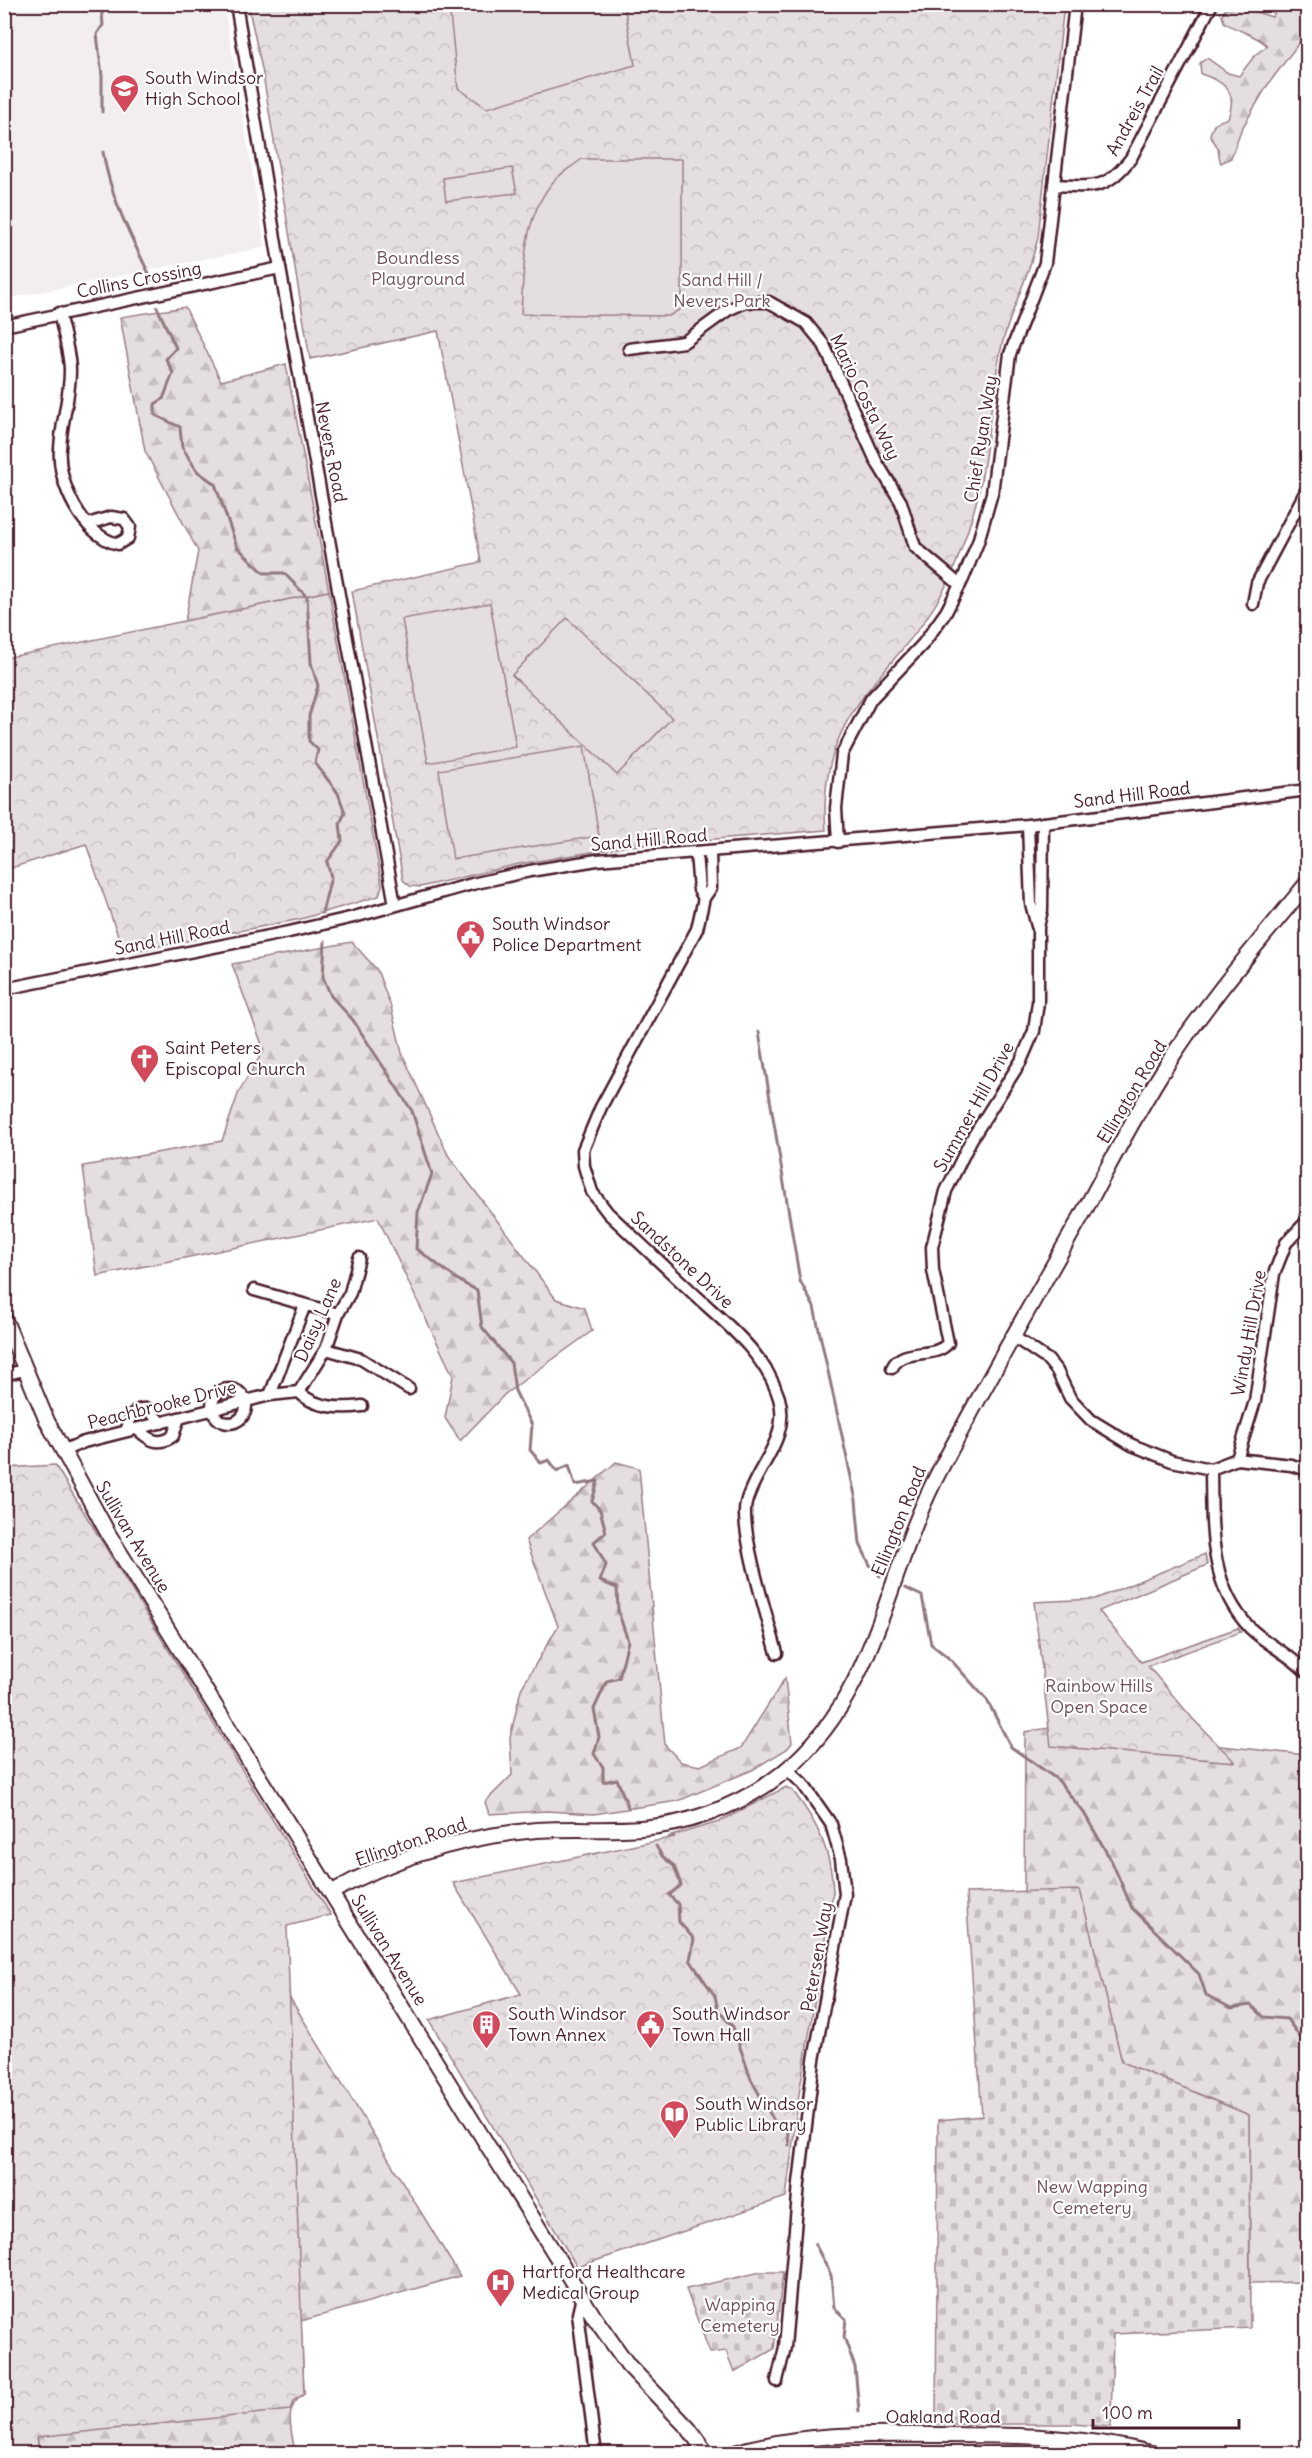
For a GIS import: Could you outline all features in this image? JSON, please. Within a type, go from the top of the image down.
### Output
[{"type":"main road","name":"Ellington Road","points":[[332,1892],[390,1865],[462,1841],[532,1831],[644,1828],[701,1816],[750,1794],[787,1768],[829,1726],[850,1692],[872,1648],[922,1505],[1167,1064],[1198,1020],[1308,882]]},
{"type":"main road","name":"Sullivan Avenue","points":[[4,1318],[24,1370],[62,1450],[109,1535],[582,2297],[628,2365],[689,2428],[707,2454]]},
{"type":"main road","name":"Oakland Road","points":[[731,2454],[798,2439],[881,2434],[1061,2436],[1112,2443],[1155,2454]]},
{"type":"street","name":"Nevers Road","points":[[236,4],[280,268],[395,905]]},
{"type":"street","name":"Chief Ryan Way","points":[[838,842],[836,808],[842,754],[871,699],[923,644],[960,585],[978,542],[992,493],[1010,354],[1045,263],[1075,4]]},
{"type":"street","name":"Andreis Trail","points":[[1054,185],[1091,186],[1116,177],[1131,158],[1212,4]]},
{"type":"street","name":"Collins Crossing","points":[[4,326],[280,268]]},
{"type":"street","name":"Mario Costa Way","points":[[628,349],[684,342],[728,310],[746,302],[770,302],[806,324],[824,345],[876,461],[901,502],[915,547],[960,585]]},
{"type":"street","points":[[59,313],[70,369],[69,398],[59,451],[64,479],[79,512],[88,525]]},
{"type":"street","points":[[1253,604],[1257,583],[1308,488]]},
{"type":"street","name":"Sand Hill Road","points":[[4,988],[289,932],[530,871],[597,860],[1028,825],[1308,790]]},
{"type":"street","name":"Summer Hill Drive","points":[[892,1368],[904,1357],[940,1349],[948,1343],[933,1270],[932,1247],[945,1191],[971,1140],[1021,1061],[1034,1031],[1038,1002],[1038,927],[1042,910],[1043,823]]},
{"type":"street","name":"Summer Hill Drive","points":[[1028,825],[1031,904],[1038,927]]},
{"type":"street","name":"Sandstone Drive","points":[[710,852],[711,888],[704,898],[697,929],[586,1140],[583,1150],[584,1166],[592,1192],[608,1213],[745,1341],[767,1369],[775,1389],[779,1400],[780,1425],[772,1453],[746,1504],[745,1526],[777,1653]]},
{"type":"street","name":"Sandstone Drive","points":[[696,853],[699,890],[704,898]]},
{"type":"street","name":"Windy Hill Drive","points":[[1237,1459],[1255,1401],[1274,1274],[1286,1243],[1308,1220]]},
{"type":"street","name":"Daisy Lane","points":[[300,1392],[326,1348],[338,1314],[350,1293],[359,1258]]},
{"type":"street","points":[[254,1290],[338,1314]]},
{"type":"street","points":[[270,1395],[305,1305]]},
{"type":"street","points":[[1014,1337],[1048,1360],[1057,1371],[1070,1398],[1091,1420],[1132,1445],[1172,1461],[1211,1469],[1237,1459],[1291,1465],[1308,1470]]},
{"type":"street","points":[[326,1348],[361,1359],[409,1389]]},
{"type":"street","points":[[4,1375],[24,1370]]},
{"type":"street","points":[[225,1388],[236,1390],[246,1401],[241,1416],[233,1423],[225,1422],[211,1410],[218,1392],[225,1388]]},
{"type":"street","points":[[300,1392],[306,1400],[325,1405],[342,1408],[362,1406]]},
{"type":"street","name":"Peachbrooke Drive","points":[[62,1450],[270,1395],[300,1392]]},
{"type":"street","points":[[161,1422],[148,1409],[140,1409],[134,1413],[131,1430],[151,1441],[162,1441],[172,1436],[179,1418]]},
{"type":"street","points":[[1211,1469],[1211,1528],[1216,1565],[1230,1598],[1249,1627],[1308,1674]]},
{"type":"street","name":"Petersen Way","points":[[777,2381],[785,2348],[799,2183],[814,2060],[845,1894],[841,1859],[831,1824],[803,1784],[787,1768]]},
{"type":"street","points":[[582,2297],[578,2314],[596,2454]]},
{"type":"shaded area","name":"South Windsor High School","points":[[5,4],[224,5],[265,247],[5,299]]},
{"type":"green space","points":[[1228,4],[1244,5],[1247,9],[1272,17],[1279,5],[1307,5],[1307,32],[1267,86],[1241,130],[1231,158],[1221,163],[1216,144],[1210,136],[1215,123],[1228,118],[1231,109],[1230,94],[1223,84],[1201,74],[1200,63],[1207,58],[1228,73],[1239,76],[1256,54],[1267,46],[1259,39],[1224,22],[1222,15]]},
{"type":"green space","name":"Sand Hill / Nevers Park","points":[[248,5],[1064,5],[1038,237],[1002,345],[981,482],[975,507],[955,566],[937,602],[850,716],[835,747],[826,785],[826,830],[629,846],[519,864],[420,887],[410,886],[403,880],[352,591],[481,562],[438,331],[310,359],[262,69]]},
{"type":"green space","points":[[449,5],[624,5],[635,65],[487,108],[458,88]]},
{"type":"green space","points":[[582,159],[682,159],[682,308],[669,316],[521,314],[526,245],[535,212],[543,196],[556,179]]},
{"type":"green space","points":[[512,168],[517,193],[446,201],[443,178]]},
{"type":"green space","points":[[185,307],[221,381],[286,364],[329,591],[185,621],[198,551],[145,451],[120,317]]},
{"type":"green space","points":[[329,591],[382,885],[379,896],[301,919],[124,953],[86,844],[5,870],[5,658]]},
{"type":"green space","points":[[490,603],[516,747],[428,763],[402,619]]},
{"type":"green space","points":[[567,618],[672,718],[617,775],[512,675]]},
{"type":"green space","points":[[584,746],[599,836],[453,859],[439,770]]},
{"type":"green space","points":[[352,942],[377,970],[391,1007],[402,1053],[448,1155],[556,1299],[585,1308],[592,1331],[505,1394],[460,1441],[445,1418],[453,1376],[378,1218],[97,1276],[83,1166],[222,1141],[239,1091],[264,1050],[232,964]]},
{"type":"green space","points":[[616,1462],[639,1468],[665,1745],[681,1762],[700,1766],[741,1748],[785,1678],[792,1743],[787,1749],[752,1770],[678,1801],[594,1814],[547,1811],[489,1814],[485,1802],[512,1775],[510,1738],[521,1689],[558,1626],[526,1540]]},
{"type":"green space","points":[[55,1465],[331,1915],[287,1926],[304,2394],[293,2401],[290,2410],[37,2437],[39,2453],[5,2453],[5,1468]]},
{"type":"green space","name":"Rainbow Hills Open Space","points":[[1205,1554],[1207,1565],[1099,1611],[1141,1662],[1238,1628],[1241,1632],[1148,1666],[1193,1719],[1235,1762],[1051,1746],[1034,1602],[1095,1599]]},
{"type":"green space","points":[[1049,1728],[1307,1755],[1307,2282],[1250,2283],[1249,2115],[1122,2062],[1080,1891],[1024,1892],[1025,1732]]},
{"type":"green space","points":[[786,1787],[793,1791],[802,1803],[822,1838],[830,1864],[833,1892],[799,2094],[786,2197],[577,2267],[429,2020],[521,1994],[453,1883],[675,1837],[668,1837],[719,1822]]},
{"type":"green space","name":"New Wapping Cemetery","points":[[1080,1890],[1122,2062],[1249,2115],[1250,2328],[1113,2334],[1111,2427],[1072,2424],[936,2424],[938,2120],[982,2116],[966,1893]]},
{"type":"green space","points":[[290,1998],[460,2276],[301,2321],[304,2394],[293,2406],[290,2420],[295,2453],[39,2453],[4,2156]]},
{"type":"green space","name":"Wapping Cemetery","points":[[761,2272],[783,2272],[774,2349],[734,2372],[726,2351],[710,2353],[686,2289]]},
{"type":"waterway","points":[[101,4],[103,25],[97,34],[102,76],[102,112]]},
{"type":"waterway","points":[[103,152],[116,201],[152,280]]},
{"type":"waterway","points":[[157,307],[176,348],[166,359],[173,373],[163,399],[155,404],[155,415],[180,427],[182,447],[197,471],[215,484],[237,547],[264,573],[284,573],[307,597],[311,663],[318,686],[309,716],[309,741],[318,750],[315,763],[338,793],[345,813],[340,823],[342,841],[327,862],[331,877],[322,913]]},
{"type":"waterway","points":[[325,941],[323,977],[331,996],[353,1020],[412,1111],[432,1174],[418,1212],[416,1249],[461,1282],[477,1290],[482,1327],[511,1363],[515,1391],[532,1425],[530,1450],[541,1463],[549,1460],[557,1471],[569,1465],[575,1485],[598,1481],[592,1501],[600,1510],[606,1532],[594,1542],[606,1565],[600,1581],[617,1588],[618,1611],[628,1641],[619,1678],[607,1681],[594,1709],[599,1737],[594,1754],[603,1767],[603,1782],[617,1779],[628,1807]]},
{"type":"waterway","points":[[759,1032],[800,1281],[814,1307],[856,1500],[860,1544],[870,1565],[880,1576]]},
{"type":"waterway","points":[[905,1588],[922,1596],[931,1644],[950,1659],[987,1700],[1011,1747],[1058,1780],[1084,1813],[1112,1862],[1132,1908],[1199,1974],[1206,1995],[1231,2008],[1251,2005],[1264,2017],[1287,2019],[1308,2048]]},
{"type":"waterway","points":[[656,1846],[662,1856],[674,1866],[681,1885],[669,1895],[678,1904],[679,1922],[694,1939],[690,1960],[715,1996],[718,2010],[733,2027],[751,2079],[774,2121],[787,2128],[789,2145]]},
{"type":"waterway","points":[[815,2244],[831,2275],[834,2308],[846,2319],[844,2337],[855,2367],[859,2411]]},
{"type":"place","name":"South Windsor High School","points":[[124,114]]},
{"type":"place","name":"South Windsor Police Department","points":[[471,960]]},
{"type":"place","name":"Saint Peters Episcopal Church","points":[[144,1084]]},
{"type":"place","name":"South Windsor Town Annex","points":[[487,2050]]},
{"type":"place","name":"South Windsor Town Hall","points":[[651,2050]]},
{"type":"place","name":"South Windsor Public Library","points":[[674,2140]]},
{"type":"place","name":"Hartford Healthcare Medical Group","points":[[501,2308]]},
{"type":"park label","name":"Boundless Playground","points":[[418,268]]}]
